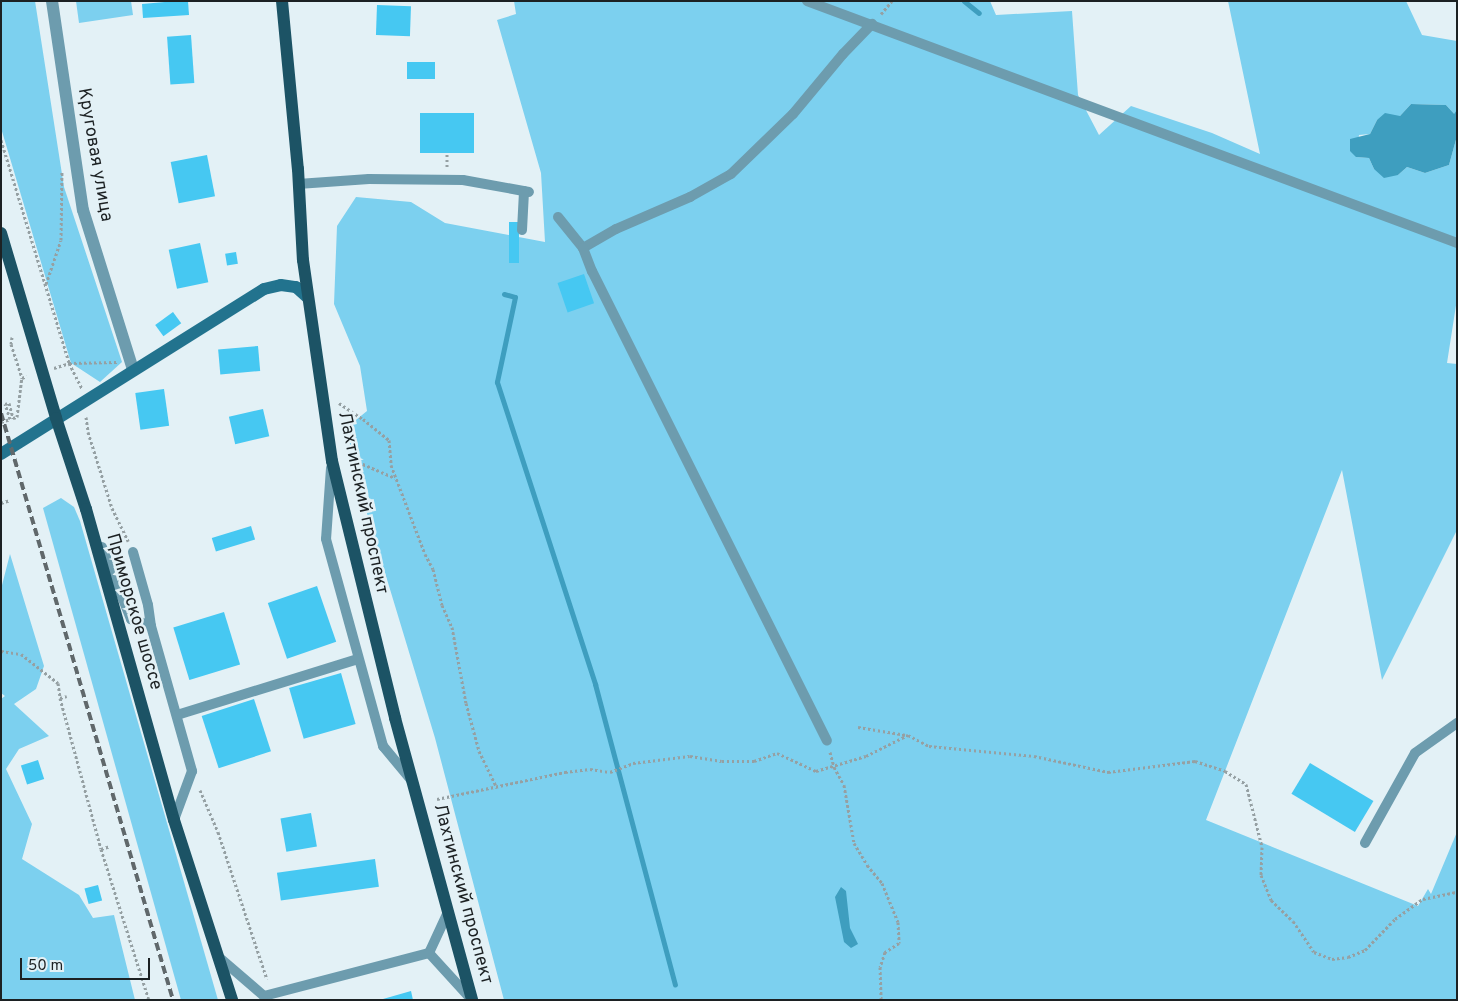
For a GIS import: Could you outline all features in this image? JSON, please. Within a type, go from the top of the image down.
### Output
[{"type":"main road","name":"Лахтинский проспект","points":[[282,1],[307,297],[332,461],[395,718],[472,1000]]},
{"type":"main road","name":"Приморское шоссе","points":[[1,233],[56,418],[86,509],[174,820],[232,1000]]},
{"type":"main road","points":[[1,454],[132,366],[264,289],[281,285],[296,288],[307,297]]},
{"type":"street","name":"Круговая улица","points":[[52,1],[83,210],[132,366]]},
{"type":"lane","points":[[807,1],[1457,243]]},
{"type":"lane","points":[[583,248],[616,229],[690,197],[731,174],[793,114],[872,24]]},
{"type":"lane","points":[[298,184],[369,179],[463,180],[526,191],[522,230]]},
{"type":"lane","points":[[558,217],[583,248],[592,270],[827,741]]},
{"type":"lane","points":[[332,461],[326,540],[383,746],[414,783]]},
{"type":"lane","points":[[86,509],[131,619],[151,626]]},
{"type":"lane","points":[[133,552],[148,605],[151,626],[192,771],[174,820]]},
{"type":"lane","points":[[177,715],[358,659]]},
{"type":"lane","points":[[1365,843],[1414,753],[1457,723]]},
{"type":"lane","points":[[429,954],[448,912]]},
{"type":"lane","points":[[220,959],[267,997],[429,954]]},
{"type":"lane","points":[[429,954],[472,1000]]},
{"type":"path","points":[[1,140],[69,363],[82,389]]},
{"type":"path","points":[[45,284],[62,240],[61,175],[63,167]]},
{"type":"path","points":[[1,422],[10,419],[5,404],[9,403],[14,418],[17,417],[24,377],[10,344],[12,337]]},
{"type":"path","points":[[53,368],[69,363],[132,366]]},
{"type":"path","points":[[339,403],[389,440],[391,465],[436,576],[442,605],[452,627],[466,702],[479,752],[497,788]]},
{"type":"path","points":[[86,411],[88,432],[112,508],[133,552]]},
{"type":"path","points":[[348,458],[396,478]]},
{"type":"path","points":[[1,503],[10,500]]},
{"type":"path","points":[[1,651],[21,654],[58,683],[60,698],[101,849],[149,1000]]},
{"type":"path","points":[[60,698],[66,696]]},
{"type":"path","points":[[858,727],[908,735],[929,746],[1034,756],[1108,772],[1195,761],[1225,771],[1246,784],[1262,847],[1261,875],[1271,900],[1293,921],[1314,952],[1332,959],[1348,957],[1365,950],[1395,919],[1423,899],[1457,892]]},
{"type":"path","points":[[438,799],[497,788],[565,772],[590,768],[610,772],[633,763],[690,756],[754,761],[777,753],[816,771],[834,768],[866,756],[908,735]]},
{"type":"path","points":[[827,741],[834,768],[844,785],[854,843],[867,866],[882,882],[898,922],[899,943],[885,952],[880,967],[881,1000]]},
{"type":"path","points":[[192,771],[218,832],[267,997]]},
{"type":"path","points":[[101,849],[110,846]]},
{"type":"shaded area","points":[[1,1],[35,1],[64,187],[122,362],[100,382],[71,363],[1,128]]},
{"type":"shaded area","points":[[76,1],[131,1],[133,15],[79,23]]},
{"type":"shaded area","points":[[514,1],[990,1],[996,15],[1072,11],[1078,95],[1099,135],[1131,106],[1212,133],[1260,154],[1228,1],[1406,1],[1422,35],[1457,41],[1457,117],[1446,105],[1411,104],[1400,116],[1377,120],[1370,134],[1359,135],[1356,157],[1369,158],[1374,169],[1398,175],[1407,167],[1425,173],[1449,165],[1457,136],[1457,299],[1447,363],[1457,364],[1457,530],[1382,680],[1342,470],[1206,820],[1418,906],[1428,889],[1431,894],[1457,832],[1457,1000],[504,1000],[435,738],[366,510],[346,428],[367,411],[360,366],[334,304],[337,226],[356,197],[411,202],[445,223],[545,242],[541,173],[497,20],[516,14]]},
{"type":"shaded area","points":[[1411,104],[1446,105],[1457,117],[1457,136],[1449,165],[1425,173],[1407,167],[1398,175],[1384,178],[1374,169],[1369,158],[1356,157],[1350,151],[1350,139],[1370,134],[1377,120],[1385,113],[1400,116]]},
{"type":"shaded area","points":[[61,498],[74,507],[80,521],[218,1000],[181,1000],[43,508]]},
{"type":"shaded area","points":[[10,554],[44,666],[36,689],[14,704],[49,736],[19,749],[6,769],[32,824],[22,859],[79,895],[93,918],[114,915],[135,1000],[1,1000],[1,699],[5,696],[1,693],[1,589]]},
{"type":"shaded area","points":[[841,887],[846,891],[850,928],[858,944],[851,948],[844,942],[835,897]]},
{"type":"building","points":[[188,1],[189,15],[143,18],[142,4]]},
{"type":"building","points":[[377,5],[411,6],[410,36],[376,35]]},
{"type":"building","points":[[191,35],[194,83],[170,85],[167,37]]},
{"type":"building","points":[[407,62],[435,62],[435,79],[407,79]]},
{"type":"building","points":[[420,113],[474,113],[474,153],[420,153]]},
{"type":"building","points":[[207,155],[215,196],[179,203],[171,162]]},
{"type":"building","points":[[509,222],[519,222],[519,263],[509,263]]},
{"type":"building","points":[[200,243],[208,282],[177,289],[169,250]]},
{"type":"building","points":[[236,252],[238,264],[227,266],[225,254]]},
{"type":"building","points":[[584,274],[594,303],[568,312],[558,283]]},
{"type":"building","points":[[173,312],[181,323],[163,336],[155,325]]},
{"type":"building","points":[[258,346],[260,371],[220,374],[218,349]]},
{"type":"building","points":[[164,389],[169,426],[140,430],[135,393]]},
{"type":"building","points":[[263,409],[269,436],[235,444],[229,417]]},
{"type":"building","points":[[251,526],[255,539],[216,551],[212,538]]},
{"type":"building","points":[[317,586],[336,642],[287,659],[268,603]]},
{"type":"building","points":[[224,612],[240,665],[189,680],[173,627]]},
{"type":"building","points":[[341,673],[356,724],[304,739],[289,688]]},
{"type":"building","points":[[254,699],[271,751],[219,768],[202,716]]},
{"type":"building","points":[[38,760],[44,779],[27,785],[21,766]]},
{"type":"building","points":[[1310,763],[1373,801],[1355,832],[1291,794]]},
{"type":"building","points":[[311,813],[317,846],[286,852],[280,818]]},
{"type":"building","points":[[375,859],[379,887],[281,901],[277,873]]},
{"type":"building","points":[[98,885],[102,900],[89,904],[84,889]]},
{"type":"building","points":[[411,991],[413,1000],[383,1000],[383,999]]},
{"type":"waterway","points":[[964,1],[979,13]]},
{"type":"waterway","points":[[504,294],[515,297],[497,382],[595,684],[675,985]]},
{"type":"railway","points":[[1,413],[173,1000]]}]
